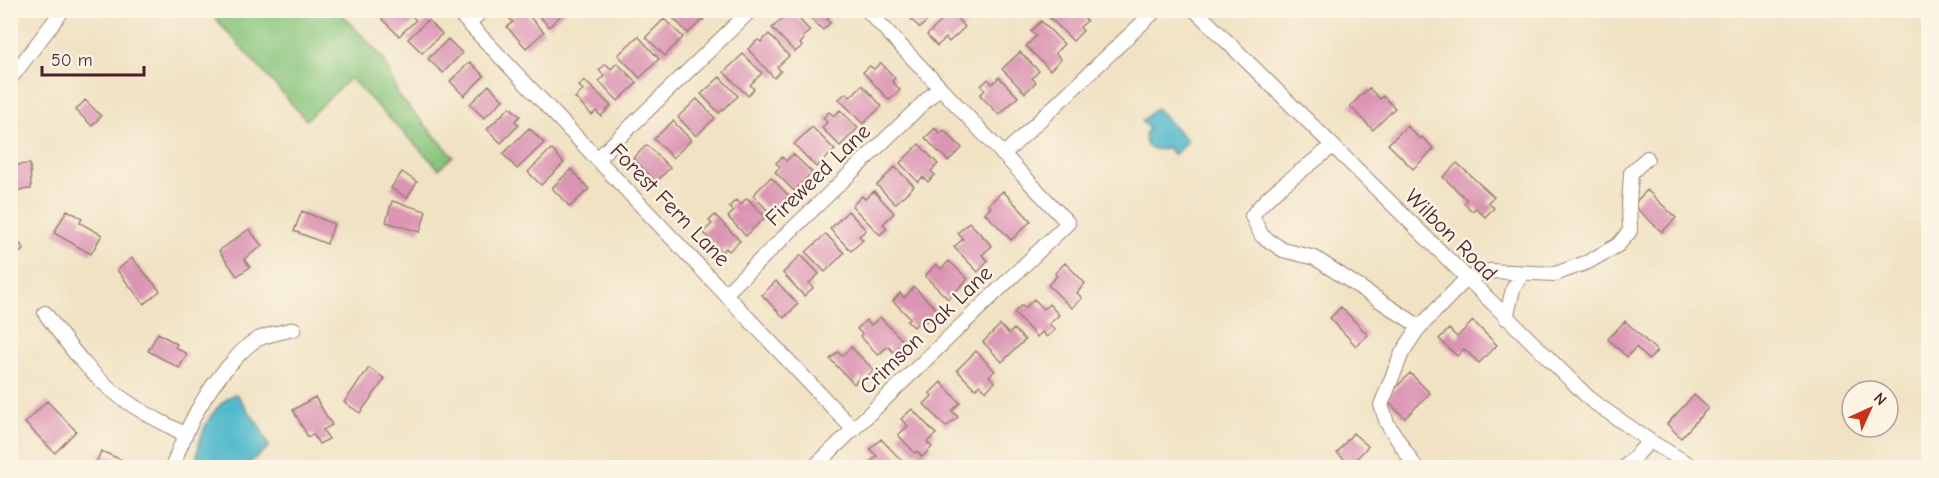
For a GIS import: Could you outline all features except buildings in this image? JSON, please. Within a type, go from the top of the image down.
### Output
[{"type":"street","points":[[10,79],[63,10]]},
{"type":"street","name":"Forest Fern Lane","points":[[456,10],[853,429]]},
{"type":"street","points":[[469,24],[482,10]]},
{"type":"street","points":[[597,159],[751,10]]},
{"type":"street","points":[[867,10],[1004,155],[1156,10]]},
{"type":"street","name":"Wilbon Road","points":[[1195,10],[1592,401],[1650,441],[1695,468]]},
{"type":"street","name":"Fireweed Lane","points":[[726,293],[940,87]]},
{"type":"street","points":[[1332,146],[1309,167],[1263,201],[1252,216],[1262,237],[1283,250],[1314,258],[1420,327]]},
{"type":"street","name":"Crimson Oak Lane","points":[[813,468],[1068,223],[1004,155]]},
{"type":"street","points":[[1416,468],[1387,423],[1381,405],[1402,353],[1420,327],[1466,279],[1489,271],[1555,274],[1588,262],[1618,245],[1630,231],[1631,173],[1647,158]]},
{"type":"street","points":[[1506,318],[1513,289],[1522,274]]},
{"type":"street","points":[[45,313],[83,362],[114,392],[134,407],[184,435]]},
{"type":"street","points":[[172,468],[184,435],[212,384],[243,350],[257,339],[294,329]]},
{"type":"street","points":[[1624,468],[1650,441]]},
{"type":"green space","points":[[209,11],[339,11],[384,59],[398,95],[453,156],[439,169],[350,78],[306,120]]},
{"type":"water","points":[[1156,108],[1188,141],[1174,155],[1167,147],[1156,150],[1146,144],[1145,134],[1149,129],[1142,121]]},
{"type":"water","points":[[234,394],[259,426],[269,446],[246,467],[195,467],[202,435],[210,417],[224,401]]}]
